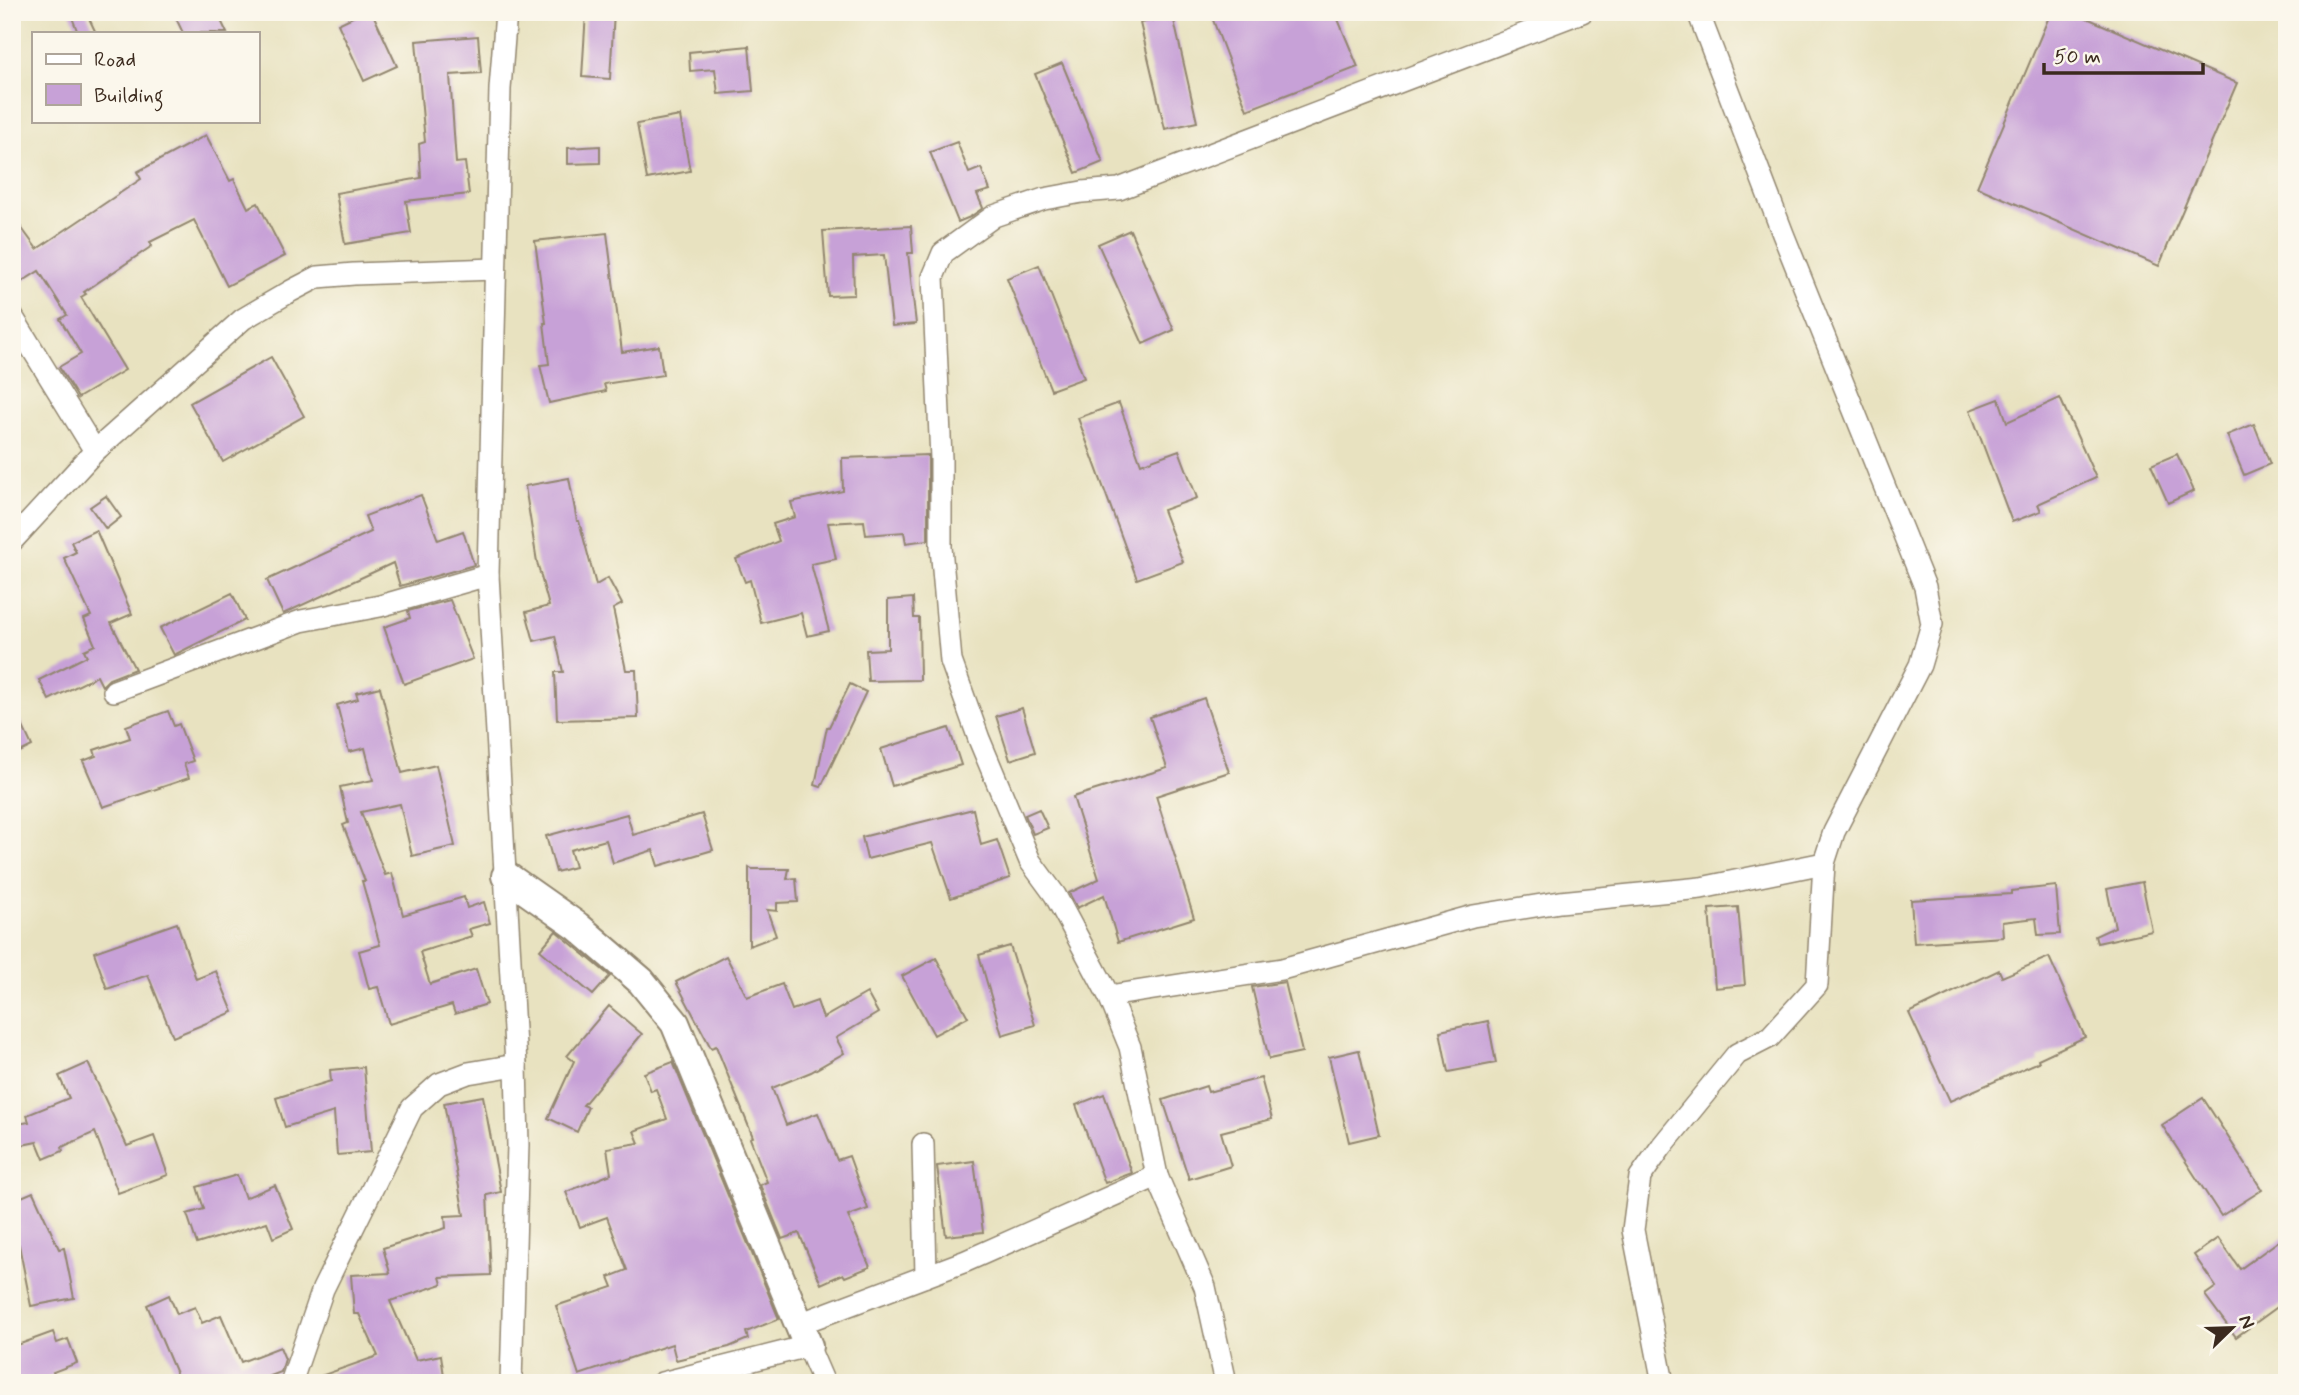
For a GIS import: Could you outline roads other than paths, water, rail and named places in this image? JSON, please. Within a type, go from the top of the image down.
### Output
[{"type":"street","points":[[506,12],[500,89],[488,575],[516,1065],[518,1145],[511,1383]]},
{"type":"street","points":[[1226,1383],[1205,1287],[1157,1176],[1130,1047],[1110,996],[1055,895],[1030,861],[979,739],[951,661],[941,547],[933,276],[943,253],[994,216],[1044,199],[1119,189],[1582,12]]},
{"type":"street","points":[[1663,1383],[1633,1230],[1640,1177],[1737,1054],[1770,1037],[1817,985],[1824,863],[1834,832],[1920,666],[1932,624],[1924,587],[1698,12]]},
{"type":"street","points":[[12,541],[95,451],[243,319],[318,277],[495,269]]},
{"type":"street","points":[[12,316],[95,451]]},
{"type":"street","points":[[114,691],[302,621],[380,606],[488,575]]},
{"type":"street","points":[[1110,996],[1282,969],[1473,916],[1560,902],[1701,888],[1824,863]]},
{"type":"street","points":[[506,876],[577,926],[641,981],[675,1023],[824,1383]]},
{"type":"street","points":[[290,1383],[323,1289],[412,1108],[439,1084],[468,1073],[516,1065]]},
{"type":"street","points":[[923,1144],[926,1276]]},
{"type":"street","points":[[662,1383],[803,1335],[926,1276],[966,1261],[1157,1176]]}]
